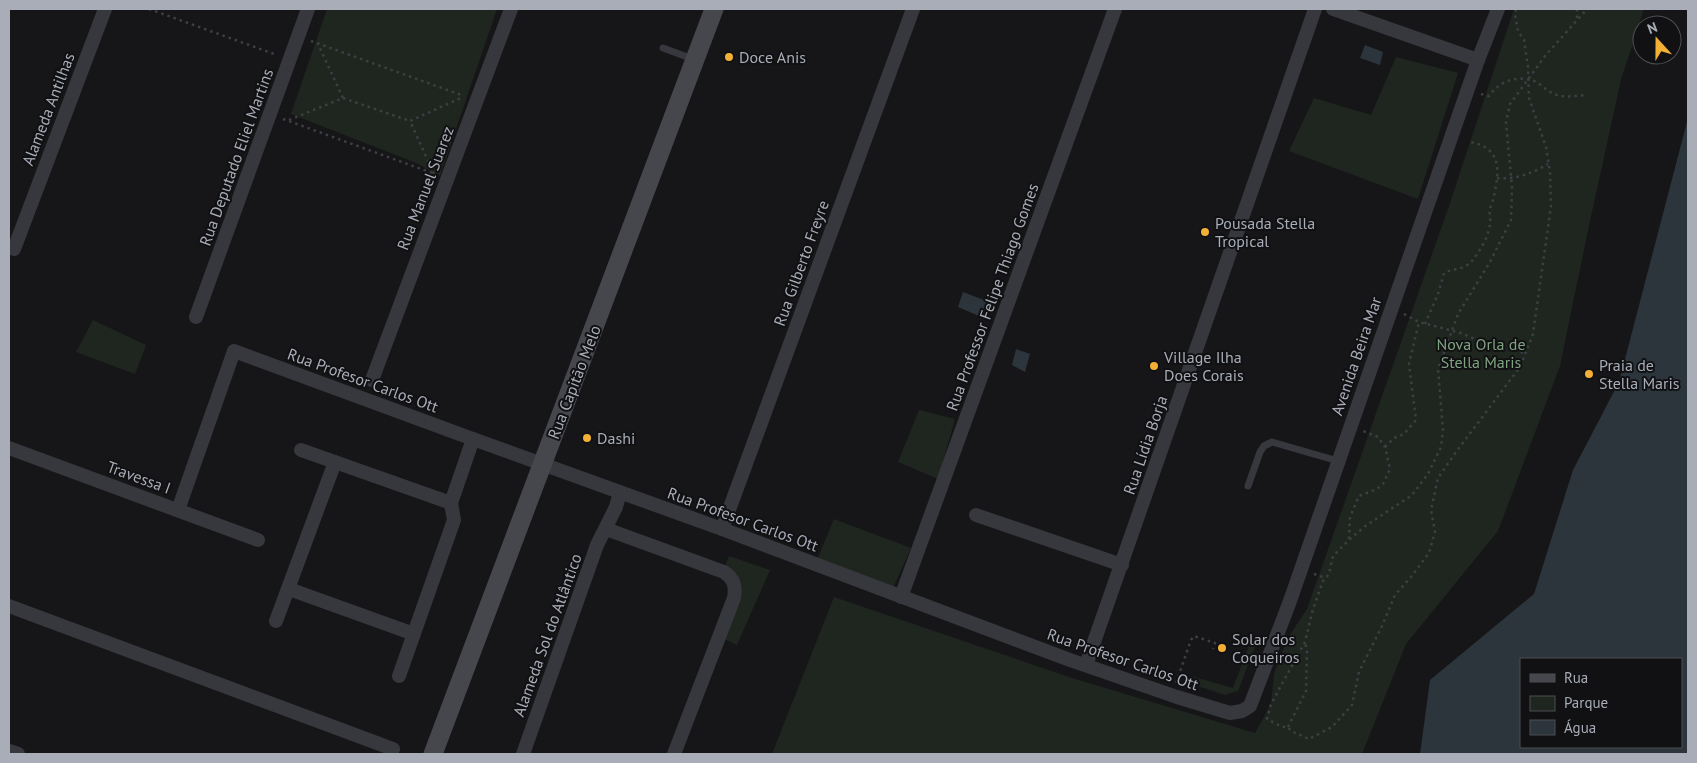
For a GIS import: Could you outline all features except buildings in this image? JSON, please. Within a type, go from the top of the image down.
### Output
[{"type":"main road","name":"Rua Capitão Melo","points":[[433,754],[714,9]]},
{"type":"street","name":"Alameda Antilhas","points":[[14,250],[105,9]]},
{"type":"street","name":"Rua Deputado Eliel Martins","points":[[196,317],[308,9]]},
{"type":"street","name":"Rua Manuel Suarez","points":[[372,380],[448,178],[470,99],[512,9]]},
{"type":"street","name":"Rua Gilberto Freyre","points":[[722,529],[913,9]]},
{"type":"street","name":"Rua Professor Felipe Thiago Gomes","points":[[901,597],[1116,9]]},
{"type":"street","name":"Rua Lídia Borja","points":[[1086,665],[1315,9]]},
{"type":"street","points":[[1333,9],[1478,60]]},
{"type":"street","name":"Avenida Beira Mar","points":[[1242,711],[1250,706],[1290,601],[1478,60],[1498,9]]},
{"type":"street","name":"Rua Profesor Carlos Ott","points":[[178,510],[234,351],[722,529],[1086,665],[1230,713],[1242,711]]},
{"type":"street","points":[[399,676],[454,520],[451,503],[473,439]]},
{"type":"street","name":"Travessa I","points":[[9,448],[258,540]]},
{"type":"street","points":[[301,450],[451,503]]},
{"type":"street","points":[[276,621],[335,462]]},
{"type":"street","name":"Alameda Sol do Atlântico","points":[[523,754],[598,545],[616,507],[620,492]]},
{"type":"street","points":[[976,515],[1122,565]]},
{"type":"street","points":[[606,530],[724,572],[735,583],[734,598],[674,754]]},
{"type":"street","points":[[288,589],[414,634]]},
{"type":"street","points":[[9,606],[393,749],[391,754]]},
{"type":"street","points":[[9,751],[18,754]]},
{"type":"lane","points":[[663,48],[695,59]]},
{"type":"lane","points":[[1248,486],[1260,452],[1264,446],[1272,442],[1338,461]]},
{"type":"path","points":[[148,9],[290,60]]},
{"type":"path","points":[[1516,9],[1515,15],[1518,31],[1524,40],[1528,67],[1528,80],[1529,98],[1546,147],[1551,206],[1533,334],[1520,367],[1438,478],[1430,510],[1435,532],[1428,553],[1395,595],[1359,672],[1352,705],[1332,727],[1309,739],[1291,731],[1288,727],[1282,727],[1267,719],[1271,704],[1305,642],[1313,609],[1323,581],[1329,574],[1333,556],[1364,527],[1412,495],[1428,474],[1441,447],[1443,430],[1438,369],[1458,314],[1490,262],[1511,220],[1511,178],[1506,122],[1510,104],[1528,80],[1577,19],[1587,9]]},
{"type":"path","points":[[1577,9],[1577,19]]},
{"type":"path","points":[[298,37],[470,99]]},
{"type":"path","points":[[318,44],[343,98]]},
{"type":"path","points":[[1468,90],[1489,96],[1502,83],[1514,78],[1535,82],[1554,94],[1563,96],[1586,95]]},
{"type":"path","points":[[288,120],[343,98],[410,121],[470,99]]},
{"type":"path","points":[[270,114],[448,178]]},
{"type":"path","points":[[410,121],[434,174]]},
{"type":"path","points":[[1425,324],[1435,302],[1444,274],[1448,271],[1466,267],[1472,261],[1488,234],[1490,210],[1498,171],[1496,161],[1490,150],[1480,144],[1470,142]]},
{"type":"path","points":[[1497,178],[1511,178],[1528,174],[1548,164]]},
{"type":"path","points":[[1391,308],[1419,322],[1461,334],[1486,344],[1515,349],[1525,354]]},
{"type":"path","points":[[1385,447],[1394,438],[1404,434],[1416,420],[1409,364],[1419,322]]},
{"type":"path","points":[[1349,540],[1350,517],[1359,496],[1378,489],[1383,484],[1390,469],[1385,447],[1378,437],[1363,431]]},
{"type":"path","points":[[1176,684],[1190,640],[1194,636],[1214,643],[1213,649]]},
{"type":"path","points":[[1288,727],[1306,691],[1307,651],[1305,642]]},
{"type":"green space","points":[[327,9],[497,9],[440,176],[416,163],[291,114]]},
{"type":"green space","name":"Nova Orla de Stella Maris","points":[[1514,9],[1644,9],[1642,15],[1632,15],[1632,46],[1621,80],[1560,366],[1498,531],[1406,644],[1362,754],[772,754],[834,597],[1072,678],[1255,733],[1271,704],[1274,674],[1287,639],[1307,609],[1449,206]]},
{"type":"green space","points":[[1396,57],[1458,73],[1418,199],[1289,151],[1314,98],[1371,115]]},
{"type":"green space","points":[[93,320],[146,345],[135,374],[76,352]]},
{"type":"green space","points":[[919,410],[955,419],[938,479],[898,462]]},
{"type":"green space","points":[[834,519],[911,548],[893,588],[817,560]]},
{"type":"green space","points":[[729,556],[770,570],[737,645],[724,639],[741,584],[725,567]]},
{"type":"green space","points":[[1251,640],[1257,641],[1238,691],[1225,695],[1189,683],[1191,676],[1233,688]]},
{"type":"water","points":[[1365,45],[1383,52],[1380,65],[1360,58]]},
{"type":"water","points":[[1688,118],[1688,754],[1420,754],[1430,680],[1534,594],[1573,470],[1619,382]]},
{"type":"water","points":[[963,292],[992,303],[986,319],[958,307]]},
{"type":"water","points":[[1016,349],[1030,354],[1025,372],[1012,365]]},
{"type":"place","name":"Doce Anis","points":[[729,57]]},
{"type":"place","name":"Pousada Stella Tropical","points":[[1205,232]]},
{"type":"place","name":"Village Ilha Does Corais","points":[[1154,366]]},
{"type":"place","name":"Praia de Stella Maris","points":[[1589,374]]},
{"type":"place","name":"Dashi","points":[[587,438]]},
{"type":"place","name":"Solar dos Coqueiros","points":[[1222,648]]}]
